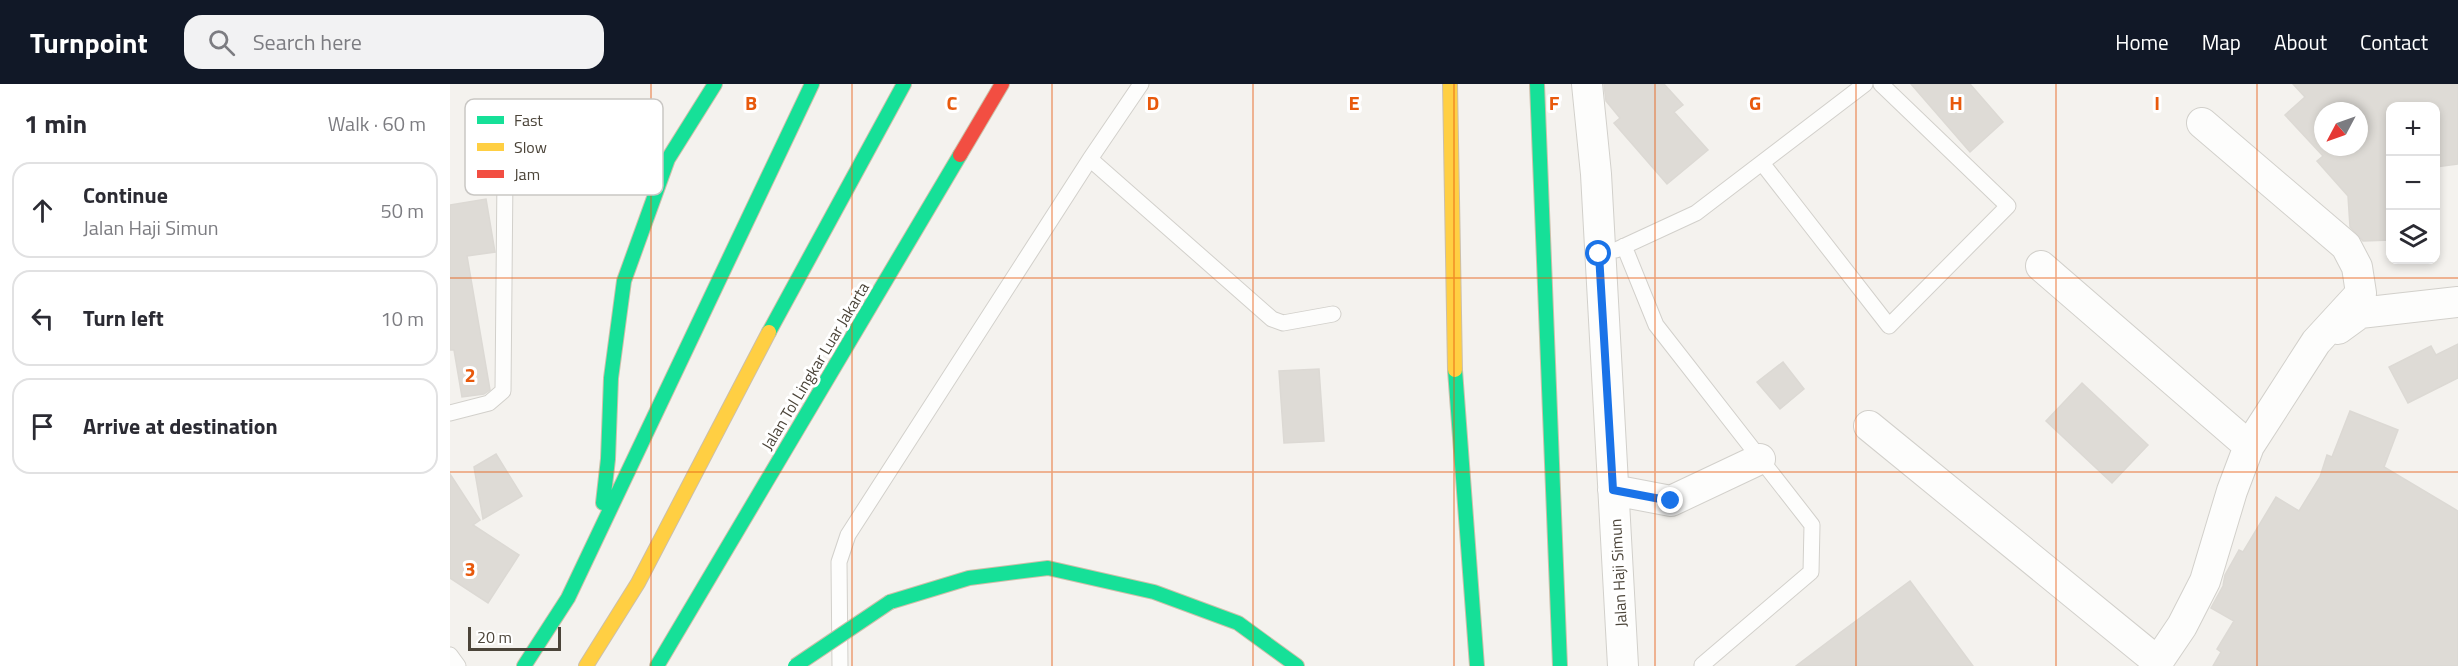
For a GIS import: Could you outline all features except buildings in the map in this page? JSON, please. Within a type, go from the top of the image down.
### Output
[{"type":"highway","points":[[663,173],[668,159],[715,84]]},
{"type":"highway","points":[[524,666],[568,598],[813,84]]},
{"type":"highway","points":[[586,666],[638,583],[821,234],[904,84]]},
{"type":"highway","name":"Jalan Tol Lingkar Luar Jakarta","points":[[657,666],[1002,84]]},
{"type":"highway","points":[[1450,84],[1455,399],[1477,666]]},
{"type":"highway","points":[[1537,84],[1560,666]]},
{"type":"highway","points":[[599,531],[608,459],[611,378],[624,281],[655,195]]},
{"type":"highway","points":[[795,666],[890,602],[969,578],[1048,568],[1154,592],[1238,623],[1296,666]]},
{"type":"street","name":"Jalan Haji Simun","points":[[1587,84],[1596,174],[1611,250],[1613,490],[1623,666]]},
{"type":"street","points":[[2202,123],[2346,246],[2357,267],[2361,293]]},
{"type":"street","points":[[2041,266],[2249,446]]},
{"type":"street","points":[[1869,426],[2157,664],[2182,626],[2205,581],[2232,491],[2249,446],[2316,342],[2361,293],[2458,282]]},
{"type":"street","points":[[2250,479],[2260,442],[2332,333],[2360,313],[2458,302]]},
{"type":"street","points":[[1613,490],[1671,501],[1760,459]]},
{"type":"lane","points":[[840,666],[839,562],[848,536],[1090,159],[1141,84]]},
{"type":"lane","points":[[1702,666],[1811,573],[1812,525],[1656,325],[1611,250],[1696,213],[1865,84]]},
{"type":"lane","points":[[1762,163],[1889,326],[2008,206],[1881,84]]},
{"type":"lane","points":[[1090,159],[1272,319],[1283,323],[1333,314]]},
{"type":"lane","points":[[450,413],[489,403],[503,391],[505,195]]},
{"type":"lane","points":[[450,655],[458,666]]},
{"type":"traffic: fast","points":[[663,173],[668,159],[715,84]]},
{"type":"traffic: fast","points":[[524,666],[568,598],[812,84]]},
{"type":"traffic: fast","points":[[769,332],[904,84]]},
{"type":"traffic: fast","points":[[1537,84],[1560,666]]},
{"type":"traffic: fast","points":[[657,666],[960,155]]},
{"type":"traffic: fast","points":[[603,503],[608,459],[611,378],[624,281],[655,195]]},
{"type":"traffic: fast","points":[[1455,370],[1477,666]]},
{"type":"traffic: fast","points":[[890,602],[969,578],[1048,568],[1154,592],[1238,623],[1297,666]]},
{"type":"traffic: fast","points":[[795,666],[890,602]]},
{"type":"traffic: slow","points":[[1450,84],[1455,370]]},
{"type":"traffic: slow","points":[[586,666],[638,583],[769,332]]},
{"type":"traffic: jam","points":[[960,155],[1002,84]]},
{"type":"route","points":[[1599,254],[1613,490],[1671,501]]}]
